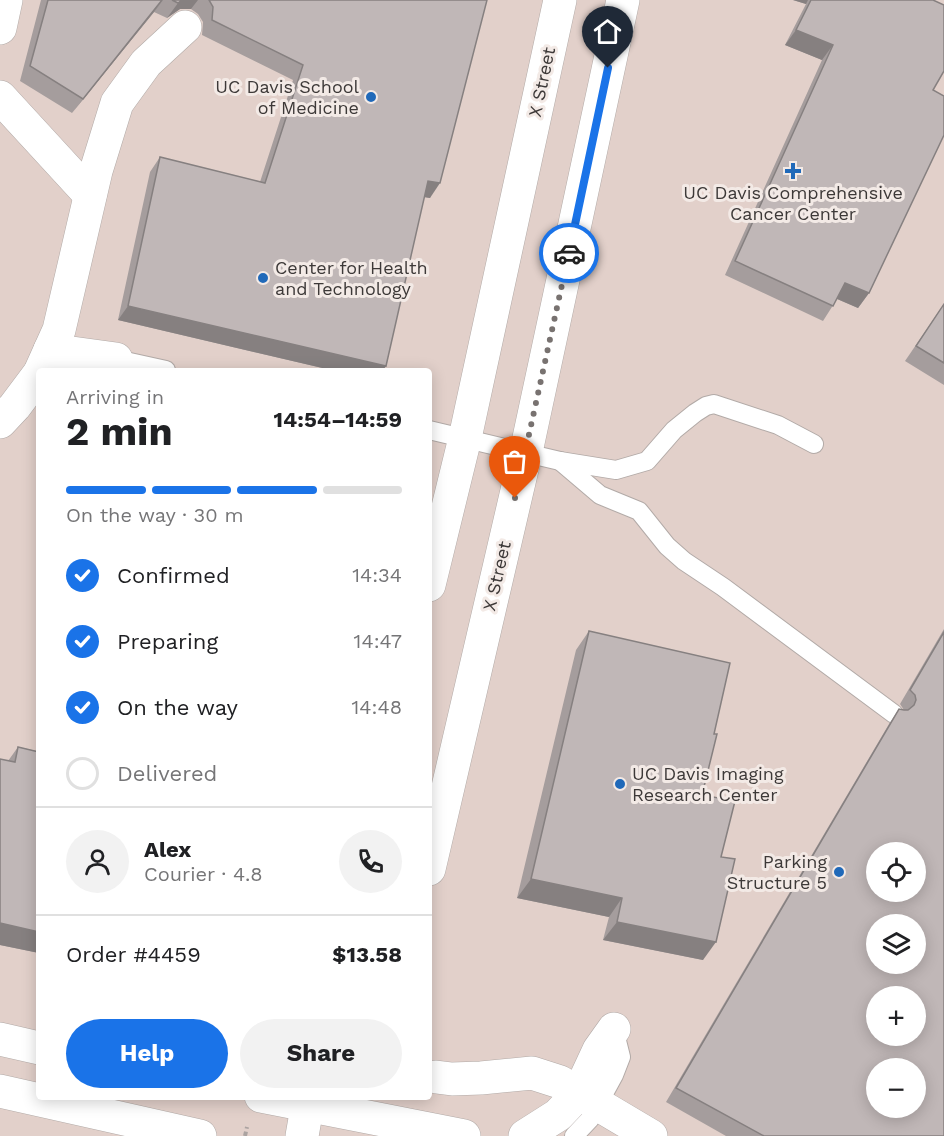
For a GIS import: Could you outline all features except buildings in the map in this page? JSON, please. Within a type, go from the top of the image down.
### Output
[{"type":"street","points":[[0,28],[6,0]]},
{"type":"street","name":"X Street","points":[[432,573],[465,438],[560,0]]},
{"type":"street","name":"X Street","points":[[432,856],[526,452],[623,0]]},
{"type":"street","points":[[116,359],[43,365],[59,330],[96,171],[117,103],[146,63],[185,27]]},
{"type":"street","points":[[0,97],[90,195]]},
{"type":"street","points":[[0,422],[15,406],[36,375]]},
{"type":"street","points":[[525,1136],[588,1099],[599,1050],[614,1029]]},
{"type":"street","points":[[0,1039],[36,1047]]},
{"type":"street","points":[[432,1086],[452,1079],[532,1073],[561,1082],[651,1136]]},
{"type":"street","points":[[0,1091],[36,1099]]},
{"type":"street","points":[[40,1100],[200,1136]]},
{"type":"street","points":[[272,1100],[306,1113],[372,1117],[464,1136]]},
{"type":"lane","points":[[116,359],[157,368]]},
{"type":"lane","points":[[432,431],[560,460],[616,470],[646,461],[681,424],[706,406],[714,404],[778,425],[814,444]]},
{"type":"lane","points":[[560,460],[600,495],[639,512],[667,546],[684,561],[723,587],[894,714]]},
{"type":"lane","points":[[574,1136],[590,1119],[588,1099]]},
{"type":"shaded area","points":[[0,0],[944,0],[944,1136],[0,1136]]},
{"type":"way so far","points":[[515,498],[569,253]]},
{"type":"place","name":"UC Davis School of Medicine","points":[[371,97]]},
{"type":"place","name":"UC Davis Comprehensive Cancer Center","points":[[793,171]]},
{"type":"place","name":"Center for Health and Technology","points":[[263,278]]},
{"type":"place","name":"UC Davis Imaging Research Center","points":[[620,784]]},
{"type":"place","name":"Parking Structure 5","points":[[839,872]]},
{"type":"route","points":[[569,253],[608,68]]}]
